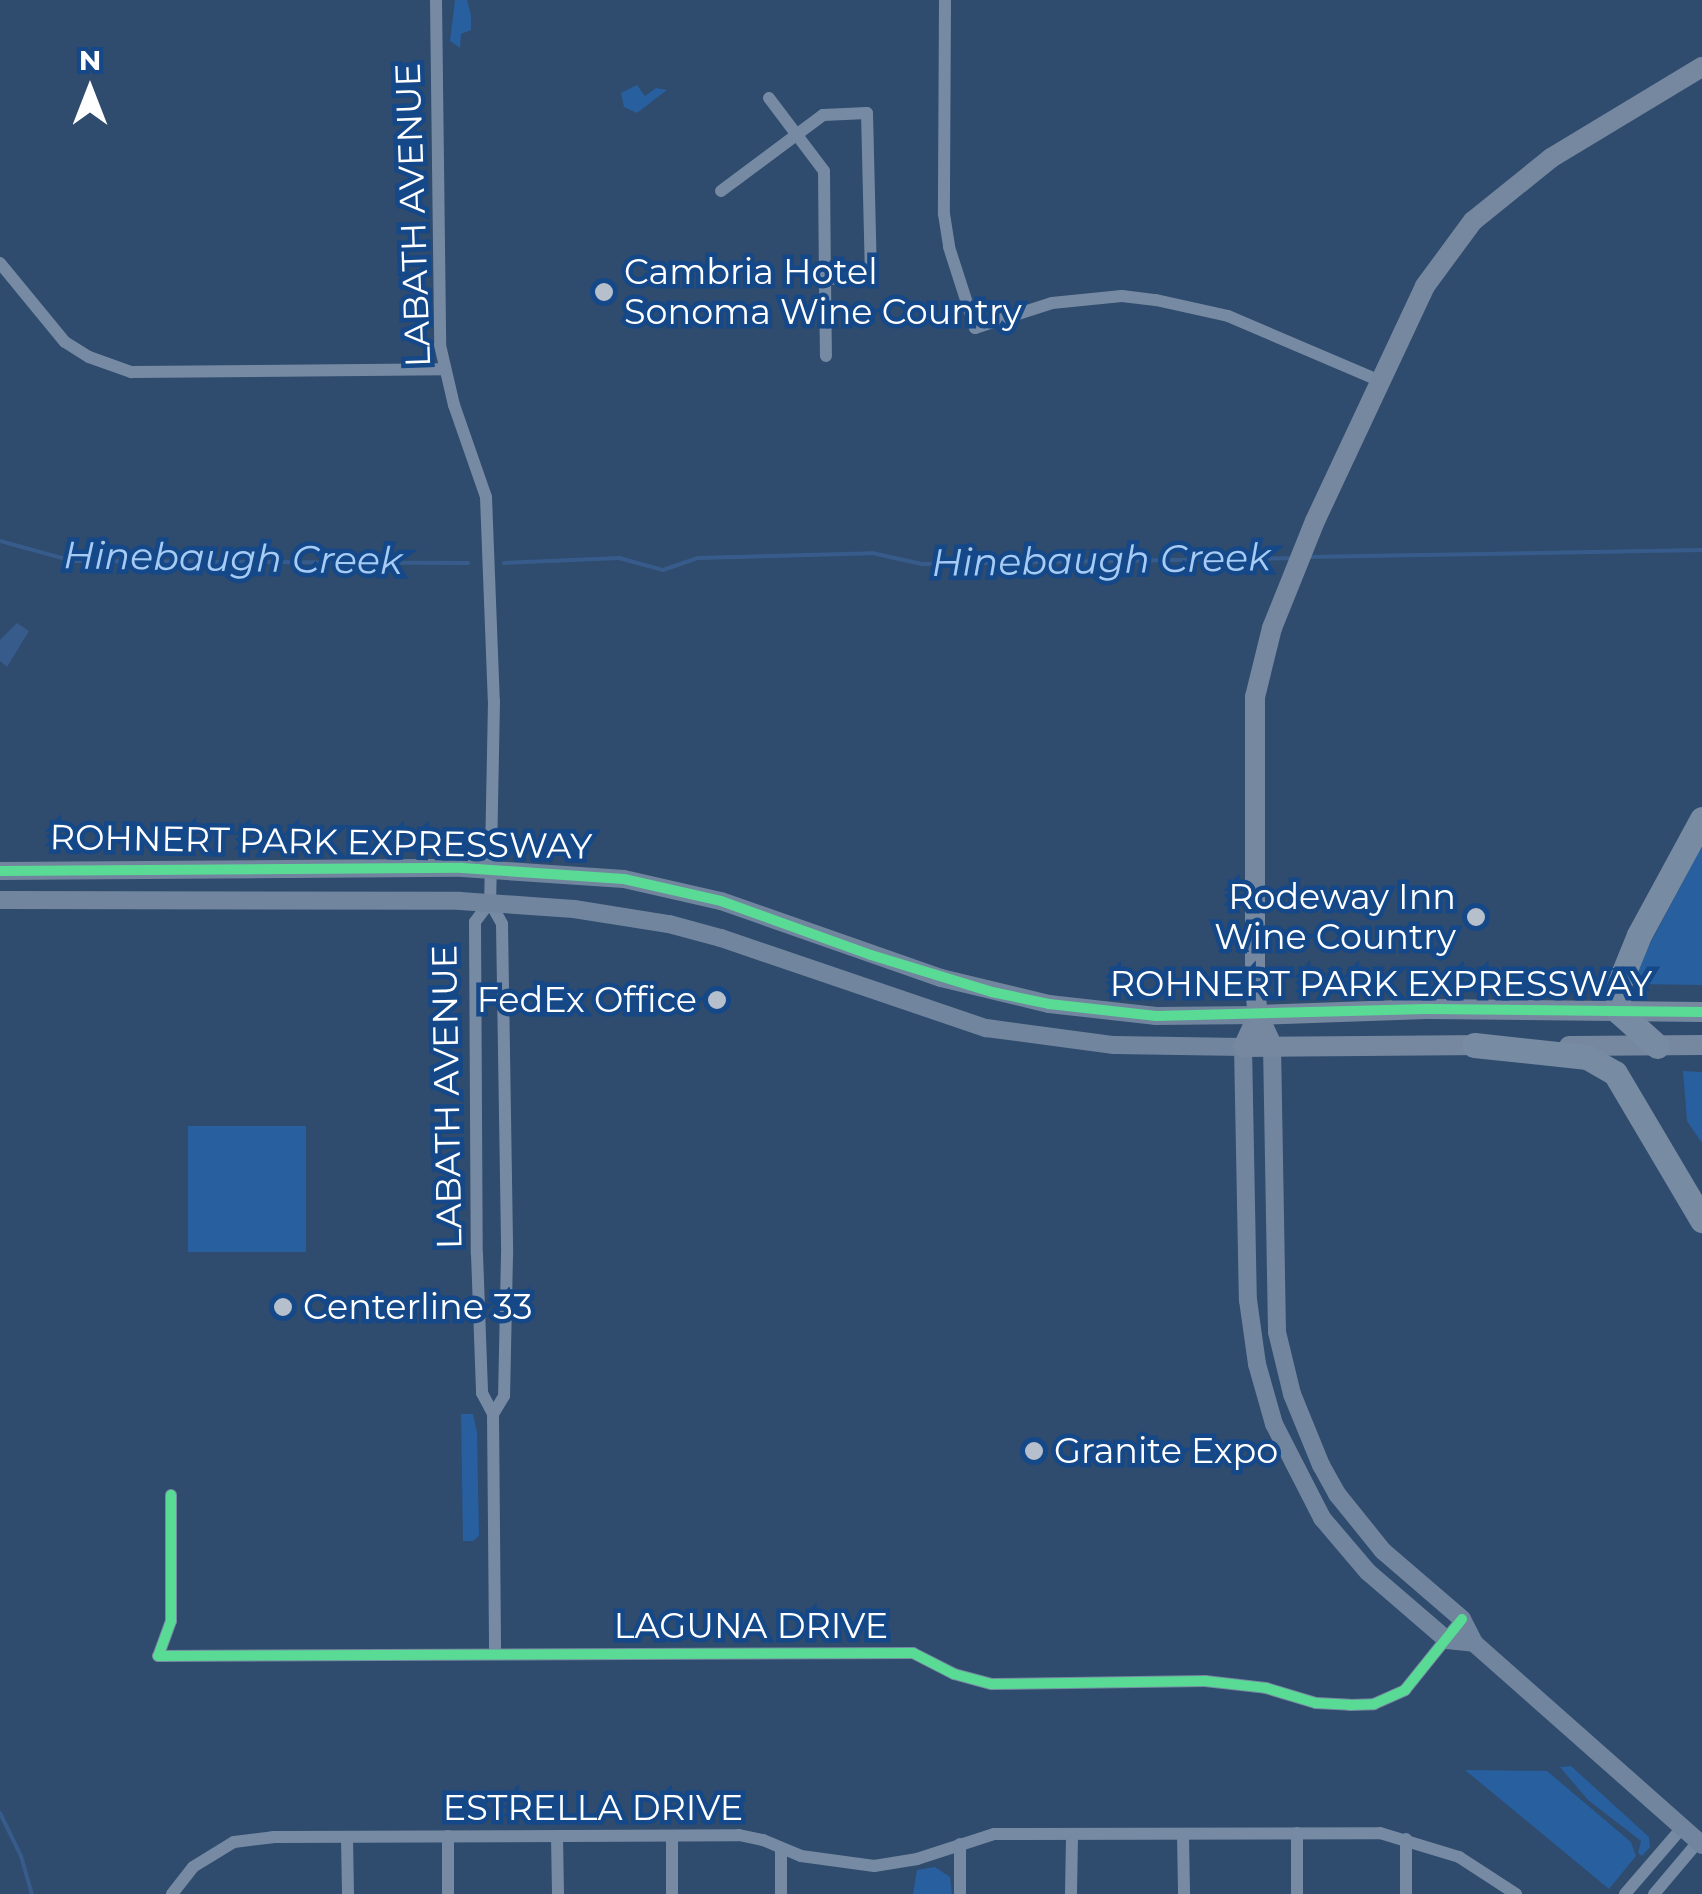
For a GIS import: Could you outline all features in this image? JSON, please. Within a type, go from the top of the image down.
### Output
[{"type":"highway","points":[[1657,1046],[1619,1012],[1616,997],[1623,968],[1702,819]]},
{"type":"highway","points":[[1474,1045],[1587,1058],[1614,1072],[1702,1220]]},
{"type":"main road","points":[[1700,1844],[1474,1643],[1462,1620],[1422,1588],[1356,1519],[1320,1465],[1292,1394],[1275,1307],[1272,1045],[1258,1014],[1252,850],[1255,697],[1272,628],[1290,578],[1378,380],[1425,286],[1473,221],[1550,158],[1702,67]]},
{"type":"main road","name":"ROHNERT PARK EXPRESSWAY","points":[[0,871],[491,869],[624,879],[794,924],[941,978],[1048,1004],[1156,1016],[1426,1010],[1702,1012]]},
{"type":"main road","name":"ROHNERT PARK EXPRESSWAY","points":[[0,900],[490,902],[574,909],[669,924],[986,1028],[1046,1039],[1243,1047],[1702,1045]]},
{"type":"main road","points":[[860,986],[870,955]]},
{"type":"main road","points":[[1258,1014],[1243,1047],[1249,1316],[1274,1424],[1322,1518],[1368,1572],[1447,1640],[1474,1643]]},
{"type":"street","name":"LABATH AVENUE","points":[[436,0],[440,345],[480,469],[494,711],[490,902],[502,924],[506,1252],[504,1396],[494,1414],[495,1654]]},
{"type":"street","points":[[944,0],[944,214],[975,328],[1052,302],[1122,296],[1156,300],[1228,316],[1378,380]]},
{"type":"street","points":[[768,98],[824,171],[826,356]]},
{"type":"street","points":[[721,191],[823,114],[867,113],[871,277],[825,280]]},
{"type":"street","points":[[0,263],[64,342],[89,357],[131,372],[445,369]]},
{"type":"street","name":"LABATH AVENUE","points":[[490,902],[474,922],[482,1393],[494,1414]]},
{"type":"street","name":"LAGUNA DRIVE","points":[[171,1495],[170,1622],[158,1656],[913,1653],[954,1674],[992,1684],[1205,1681],[1266,1688],[1316,1703],[1350,1705],[1374,1704],[1405,1690],[1462,1620]]},
{"type":"street","points":[[1625,1894],[1681,1829]]},
{"type":"street","name":"ESTRELLA DRIVE","points":[[172,1894],[194,1867],[234,1842],[348,1837],[751,1836],[781,1850],[850,1866],[874,1866],[917,1859],[994,1834],[1380,1833],[1460,1857],[1516,1894]]},
{"type":"street","points":[[1071,1894],[1072,1834]]},
{"type":"street","points":[[1183,1834],[1184,1894]]},
{"type":"street","points":[[1296,1894],[1297,1834]]},
{"type":"street","points":[[448,1836],[448,1894]]},
{"type":"street","points":[[557,1836],[558,1894]]},
{"type":"street","points":[[672,1836],[672,1894]]},
{"type":"street","points":[[348,1837],[348,1894]]},
{"type":"street","points":[[1406,1838],[1406,1894]]},
{"type":"street","points":[[960,1844],[960,1894]]},
{"type":"street","points":[[1654,1894],[1700,1844]]},
{"type":"street","points":[[781,1850],[781,1894]]},
{"type":"shaded area","points":[[455,0],[467,0],[471,15],[471,30],[461,34],[460,48],[450,41]]},
{"type":"shaded area","points":[[637,85],[645,96],[656,88],[667,90],[637,113],[624,107],[621,93]]},
{"type":"shaded area","points":[[17,623],[29,631],[7,667],[0,661],[0,640]]},
{"type":"shaded area","points":[[1702,846],[1702,985],[1634,984],[1637,968]]},
{"type":"shaded area","points":[[1683,1071],[1702,1072],[1702,1143],[1687,1121]]},
{"type":"shaded area","points":[[188,1126],[306,1126],[306,1252],[188,1252]]},
{"type":"shaded area","points":[[461,1414],[473,1414],[477,1432],[479,1536],[473,1541],[463,1541]]},
{"type":"shaded area","points":[[1571,1766],[1649,1837],[1650,1847],[1642,1856],[1638,1853],[1641,1841],[1588,1800],[1560,1767]]},
{"type":"shaded area","points":[[1465,1770],[1547,1771],[1631,1842],[1636,1856],[1609,1889]]},
{"type":"shaded area","points":[[935,1867],[950,1877],[952,1894],[913,1894],[917,1870]]},
{"type":"waterway","name":"Hinebaugh Creek","points":[[0,541],[73,561],[468,563]]},
{"type":"waterway","name":"Hinebaugh Creek","points":[[1307,557],[1702,550]]},
{"type":"waterway","name":"Hinebaugh Creek","points":[[504,563],[619,558],[663,570],[698,558],[872,553],[922,564],[1292,558]]},
{"type":"waterway","points":[[0,1813],[21,1856],[32,1894]]},
{"type":"cycle path","points":[[0,871],[462,868],[624,879],[721,901],[871,955],[992,992],[1049,1004],[1156,1016],[1427,1009],[1702,1012]]},
{"type":"cycle path","points":[[171,1495],[171,1621],[158,1656],[913,1653],[954,1674],[992,1684],[1205,1681],[1266,1688],[1316,1703],[1350,1705],[1374,1704],[1405,1690],[1462,1619]]},
{"type":"place","name":"Cambria Hotel Sonoma Wine Country","points":[[604,292]]},
{"type":"place","name":"Rodeway Inn Wine Country","points":[[1476,917]]},
{"type":"place","name":"FedEx Office","points":[[717,1000]]},
{"type":"place","name":"Centerline 33","points":[[283,1307]]},
{"type":"place","name":"Granite Expo","points":[[1034,1451]]}]
